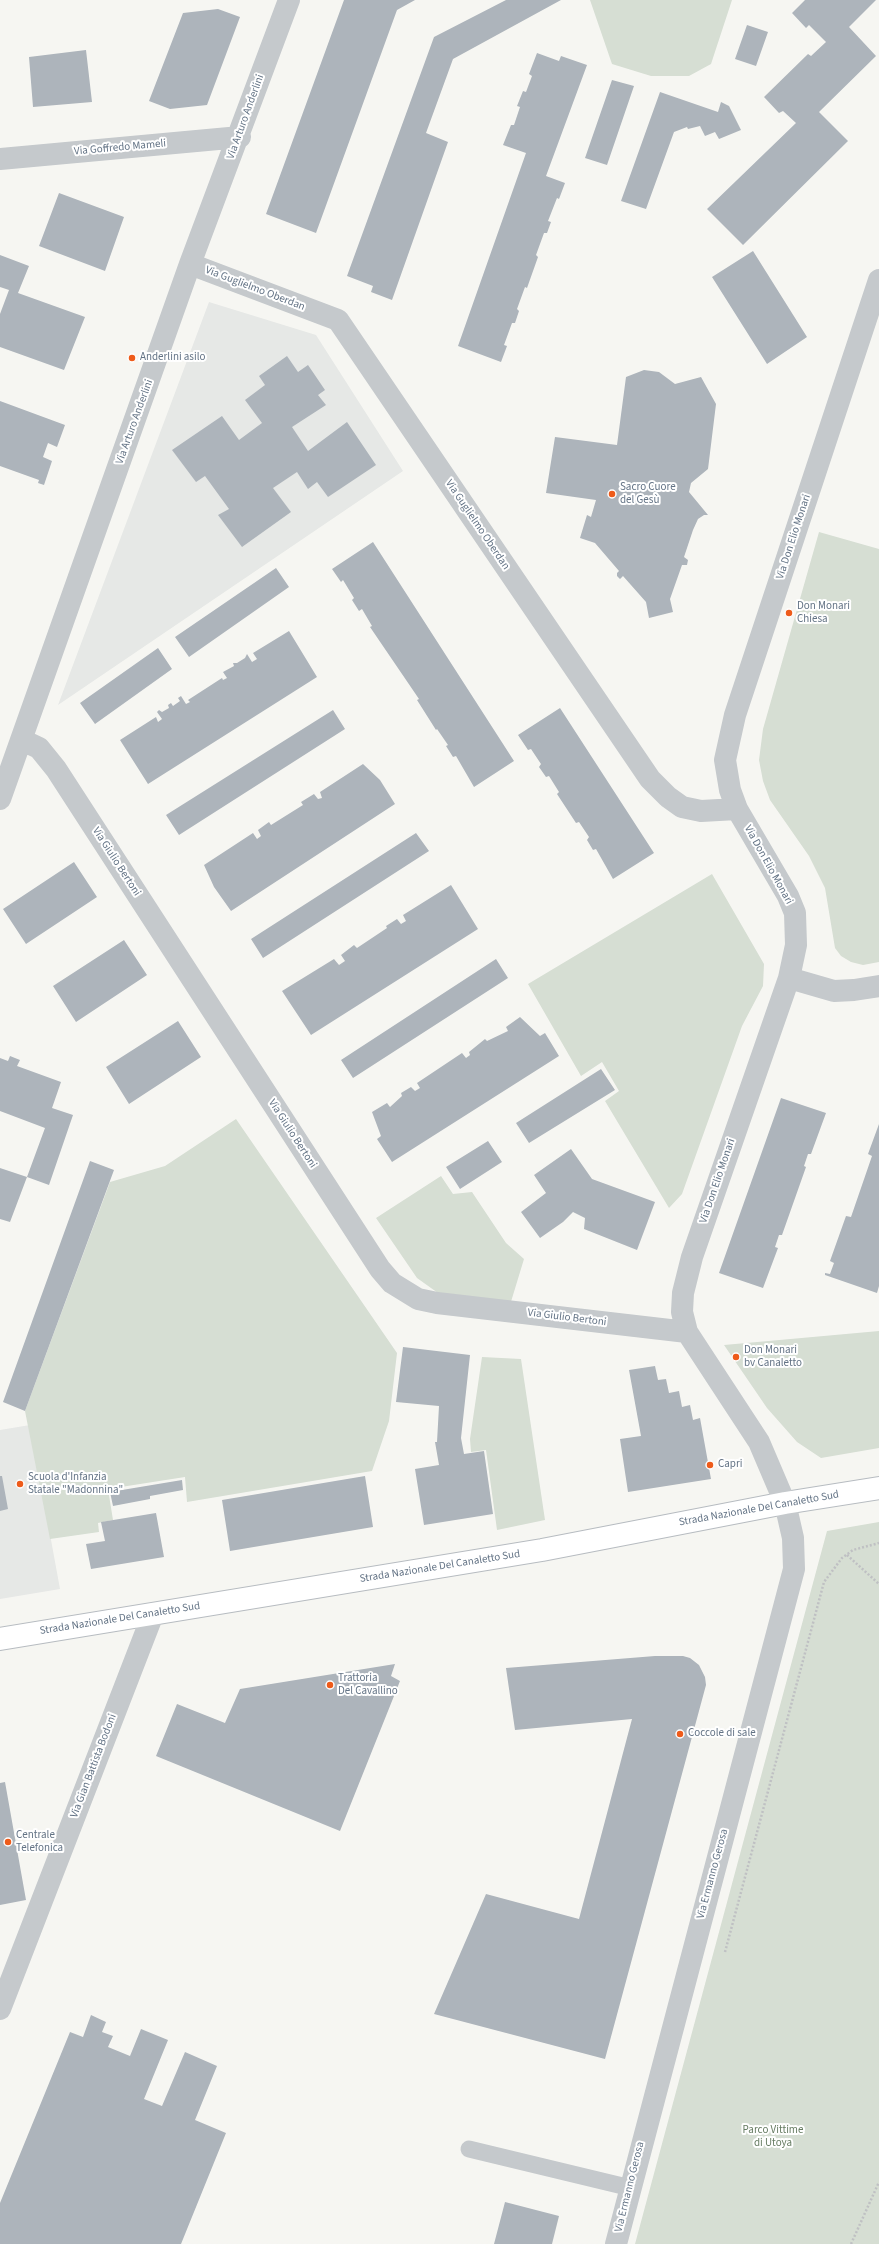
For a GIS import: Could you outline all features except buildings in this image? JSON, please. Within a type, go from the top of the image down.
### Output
[{"type":"main road","name":"Strada Nazionale Del Canaletto Sud","points":[[0,1639],[542,1550],[785,1503],[879,1488]]},
{"type":"street","name":"Via Arturo Anderlini","points":[[0,799],[190,264],[240,137],[289,0]]},
{"type":"street","name":"Via Goffredo Mameli","points":[[0,159],[240,137]]},
{"type":"street","name":"Via Guglielmo Oberdan","points":[[190,264],[338,320],[650,779],[668,797],[682,807],[701,811],[737,809]]},
{"type":"street","name":"Via Don Elio Monari","points":[[785,1503],[759,1442],[687,1332],[682,1312],[685,1278],[789,978],[796,945],[795,913],[788,896],[737,809],[726,773],[725,760],[728,738],[879,280]]},
{"type":"street","name":"Via Giulio Bertoni","points":[[22,740],[39,748],[56,769],[380,1269],[392,1283],[418,1299],[437,1303],[687,1332]]},
{"type":"street","points":[[789,978],[834,991],[854,990],[879,986]]},
{"type":"street","name":"Via Ermanno Gerosa","points":[[616,2244],[794,1569],[794,1538],[785,1503]]},
{"type":"street","name":"Via Gian Battista Bodoni","points":[[0,2009],[153,1614]]},
{"type":"lane","points":[[469,2149],[630,2188]]},
{"type":"path","points":[[724,1955],[824,1582],[835,1567],[853,1550],[879,1543]]},
{"type":"path","points":[[846,1555],[879,1584]]},
{"type":"path","points":[[851,2244],[879,2182]]},
{"type":"shaded area","points":[[209,302],[316,335],[403,471],[58,705]]},
{"type":"shaded area","name":"Scuola d'Infanzia Statale \"Madonnina\"","points":[[30,1425],[60,1589],[0,1599],[0,1430]]},
{"type":"green space","points":[[590,0],[732,0],[711,64],[689,76],[651,76],[612,64]]},
{"type":"green space","points":[[819,532],[879,549],[879,962],[863,965],[851,962],[841,956],[835,948],[825,888],[809,856],[770,800],[763,781],[759,760],[763,729]]},
{"type":"green space","points":[[712,874],[764,964],[763,986],[742,1026],[682,1194],[669,1208],[605,1101],[619,1091],[602,1062],[581,1076],[528,984]]},
{"type":"green space","points":[[236,1119],[397,1353],[389,1421],[372,1471],[187,1502],[185,1477],[108,1489],[113,1520],[98,1523],[99,1532],[50,1539],[25,1411],[110,1182],[165,1166]]},
{"type":"green space","points":[[441,1176],[453,1194],[472,1192],[506,1243],[524,1259],[510,1305],[445,1298],[417,1278],[376,1218]]},
{"type":"green space","points":[[879,1331],[879,1448],[821,1458],[797,1442],[767,1408],[724,1345]]},
{"type":"green space","points":[[482,1357],[521,1359],[545,1520],[497,1530],[486,1450],[471,1452],[470,1439]]},
{"type":"green space","name":"Parco Vittime di Utoya","points":[[879,1522],[879,2244],[635,2244],[827,1531]]},
{"type":"place","name":"Anderlini asilo","points":[[132,358]]},
{"type":"place","name":"Sacro Cuore del Gesù","points":[[612,494]]},
{"type":"place","name":"Don Monari Chiesa","points":[[789,613]]},
{"type":"place","name":"Don Monari bv Canaletto","points":[[736,1357]]},
{"type":"place","name":"Capri","points":[[710,1465]]},
{"type":"place","name":"Scuola d'Infanzia Statale \"Madonnina\"","points":[[20,1484]]},
{"type":"place","name":"Trattoria Del Cavallino","points":[[330,1685]]},
{"type":"place","name":"Coccole di sale","points":[[680,1734]]},
{"type":"place","name":"Centrale Telefonica","points":[[8,1842]]}]
